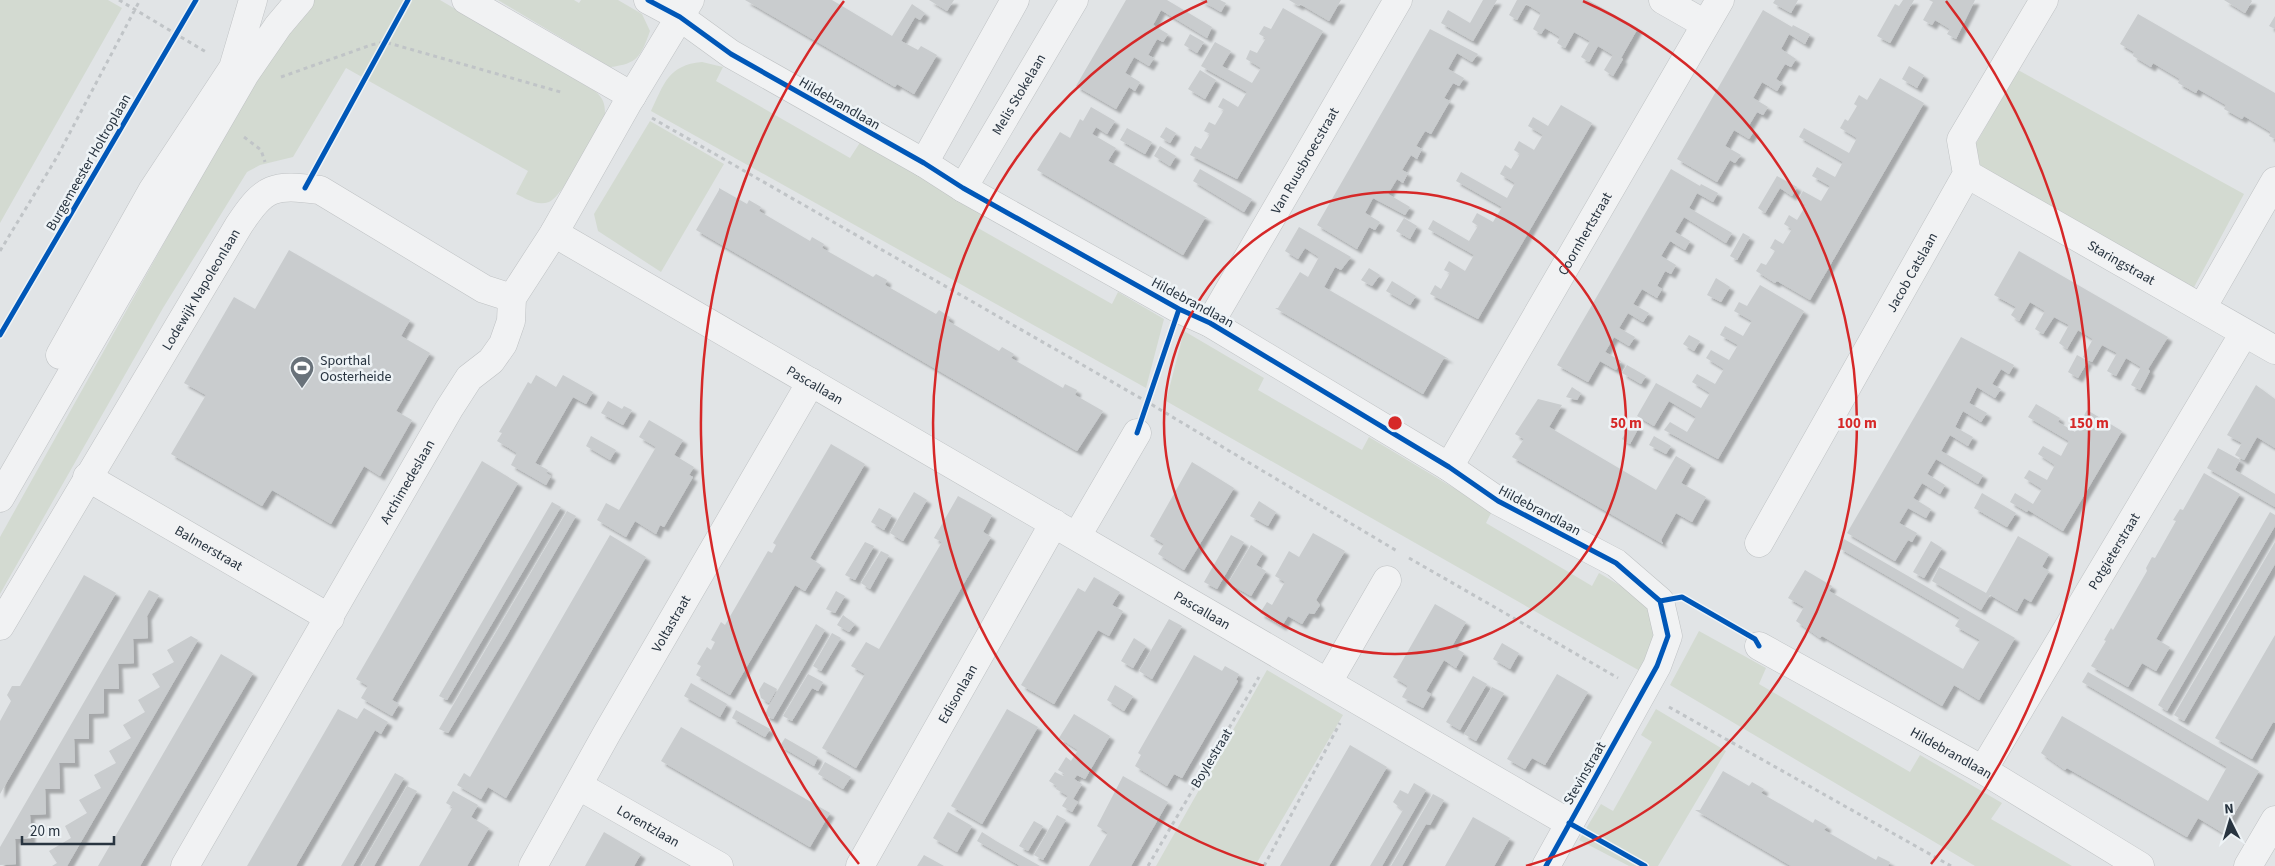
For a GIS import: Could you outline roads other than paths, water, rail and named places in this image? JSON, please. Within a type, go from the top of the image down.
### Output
[{"type":"street","points":[[0,498],[239,71],[253,0]]},
{"type":"street","points":[[0,462],[152,191],[239,71],[300,0]]},
{"type":"street","points":[[466,0],[630,100]]},
{"type":"street","name":"Hildebrandlaan","points":[[648,0],[685,8],[731,54],[963,188],[1170,304],[1210,323],[1449,467],[1498,501],[1616,563],[1660,601],[1668,636],[1657,666],[1644,693]]},
{"type":"street","points":[[924,164],[1015,0]]},
{"type":"street","name":"Melis Stokelaan","points":[[963,188],[1074,0]]},
{"type":"street","name":"Van Ruusbroecstraat","points":[[1210,323],[1398,0]]},
{"type":"street","points":[[1663,0],[1705,24]]},
{"type":"street","name":"Coornhertstraat","points":[[1449,467],[1720,0]]},
{"type":"street","points":[[1967,174],[1961,140],[2044,0]]},
{"type":"street","name":"Archimedeslaan","points":[[185,866],[330,618],[449,408],[469,378],[491,361],[503,344],[511,322],[512,298],[554,232],[685,8]]},
{"type":"street","name":"Staringstraat","points":[[1967,174],[2275,350]]},
{"type":"street","name":"Jacob Catslaan","points":[[1760,543],[1967,174]]},
{"type":"street","points":[[2202,308],[2275,181]]},
{"type":"street","name":"Lodewijk Napoleonlaan","points":[[0,626],[255,201],[274,189],[290,186],[320,190],[484,289],[512,298]]},
{"type":"street","name":"Pascallaan","points":[[554,232],[1569,823]]},
{"type":"street","name":"Potgieterstraat","points":[[1983,770],[2244,333]]},
{"type":"street","name":"Voltastraat","points":[[533,866],[607,733],[811,382]]},
{"type":"street","points":[[1066,529],[1137,432]]},
{"type":"street","name":"Balmerstraat","points":[[88,477],[330,618]]},
{"type":"street","name":"Edisonlaan","points":[[860,866],[1066,529]]},
{"type":"street","points":[[1328,682],[1387,580]]},
{"type":"street","name":"Hildebrandlaan","points":[[1759,646],[1983,770],[2140,866]]},
{"type":"street","name":"Stevinstraat","points":[[1546,866],[1644,693]]},
{"type":"street","name":"Lorentzlaan","points":[[579,786],[719,866]]},
{"type":"street","points":[[2248,866],[2275,820]]},
{"type":"place","name":"Sporthal Oosterheide","points":[[302,389]]}]
